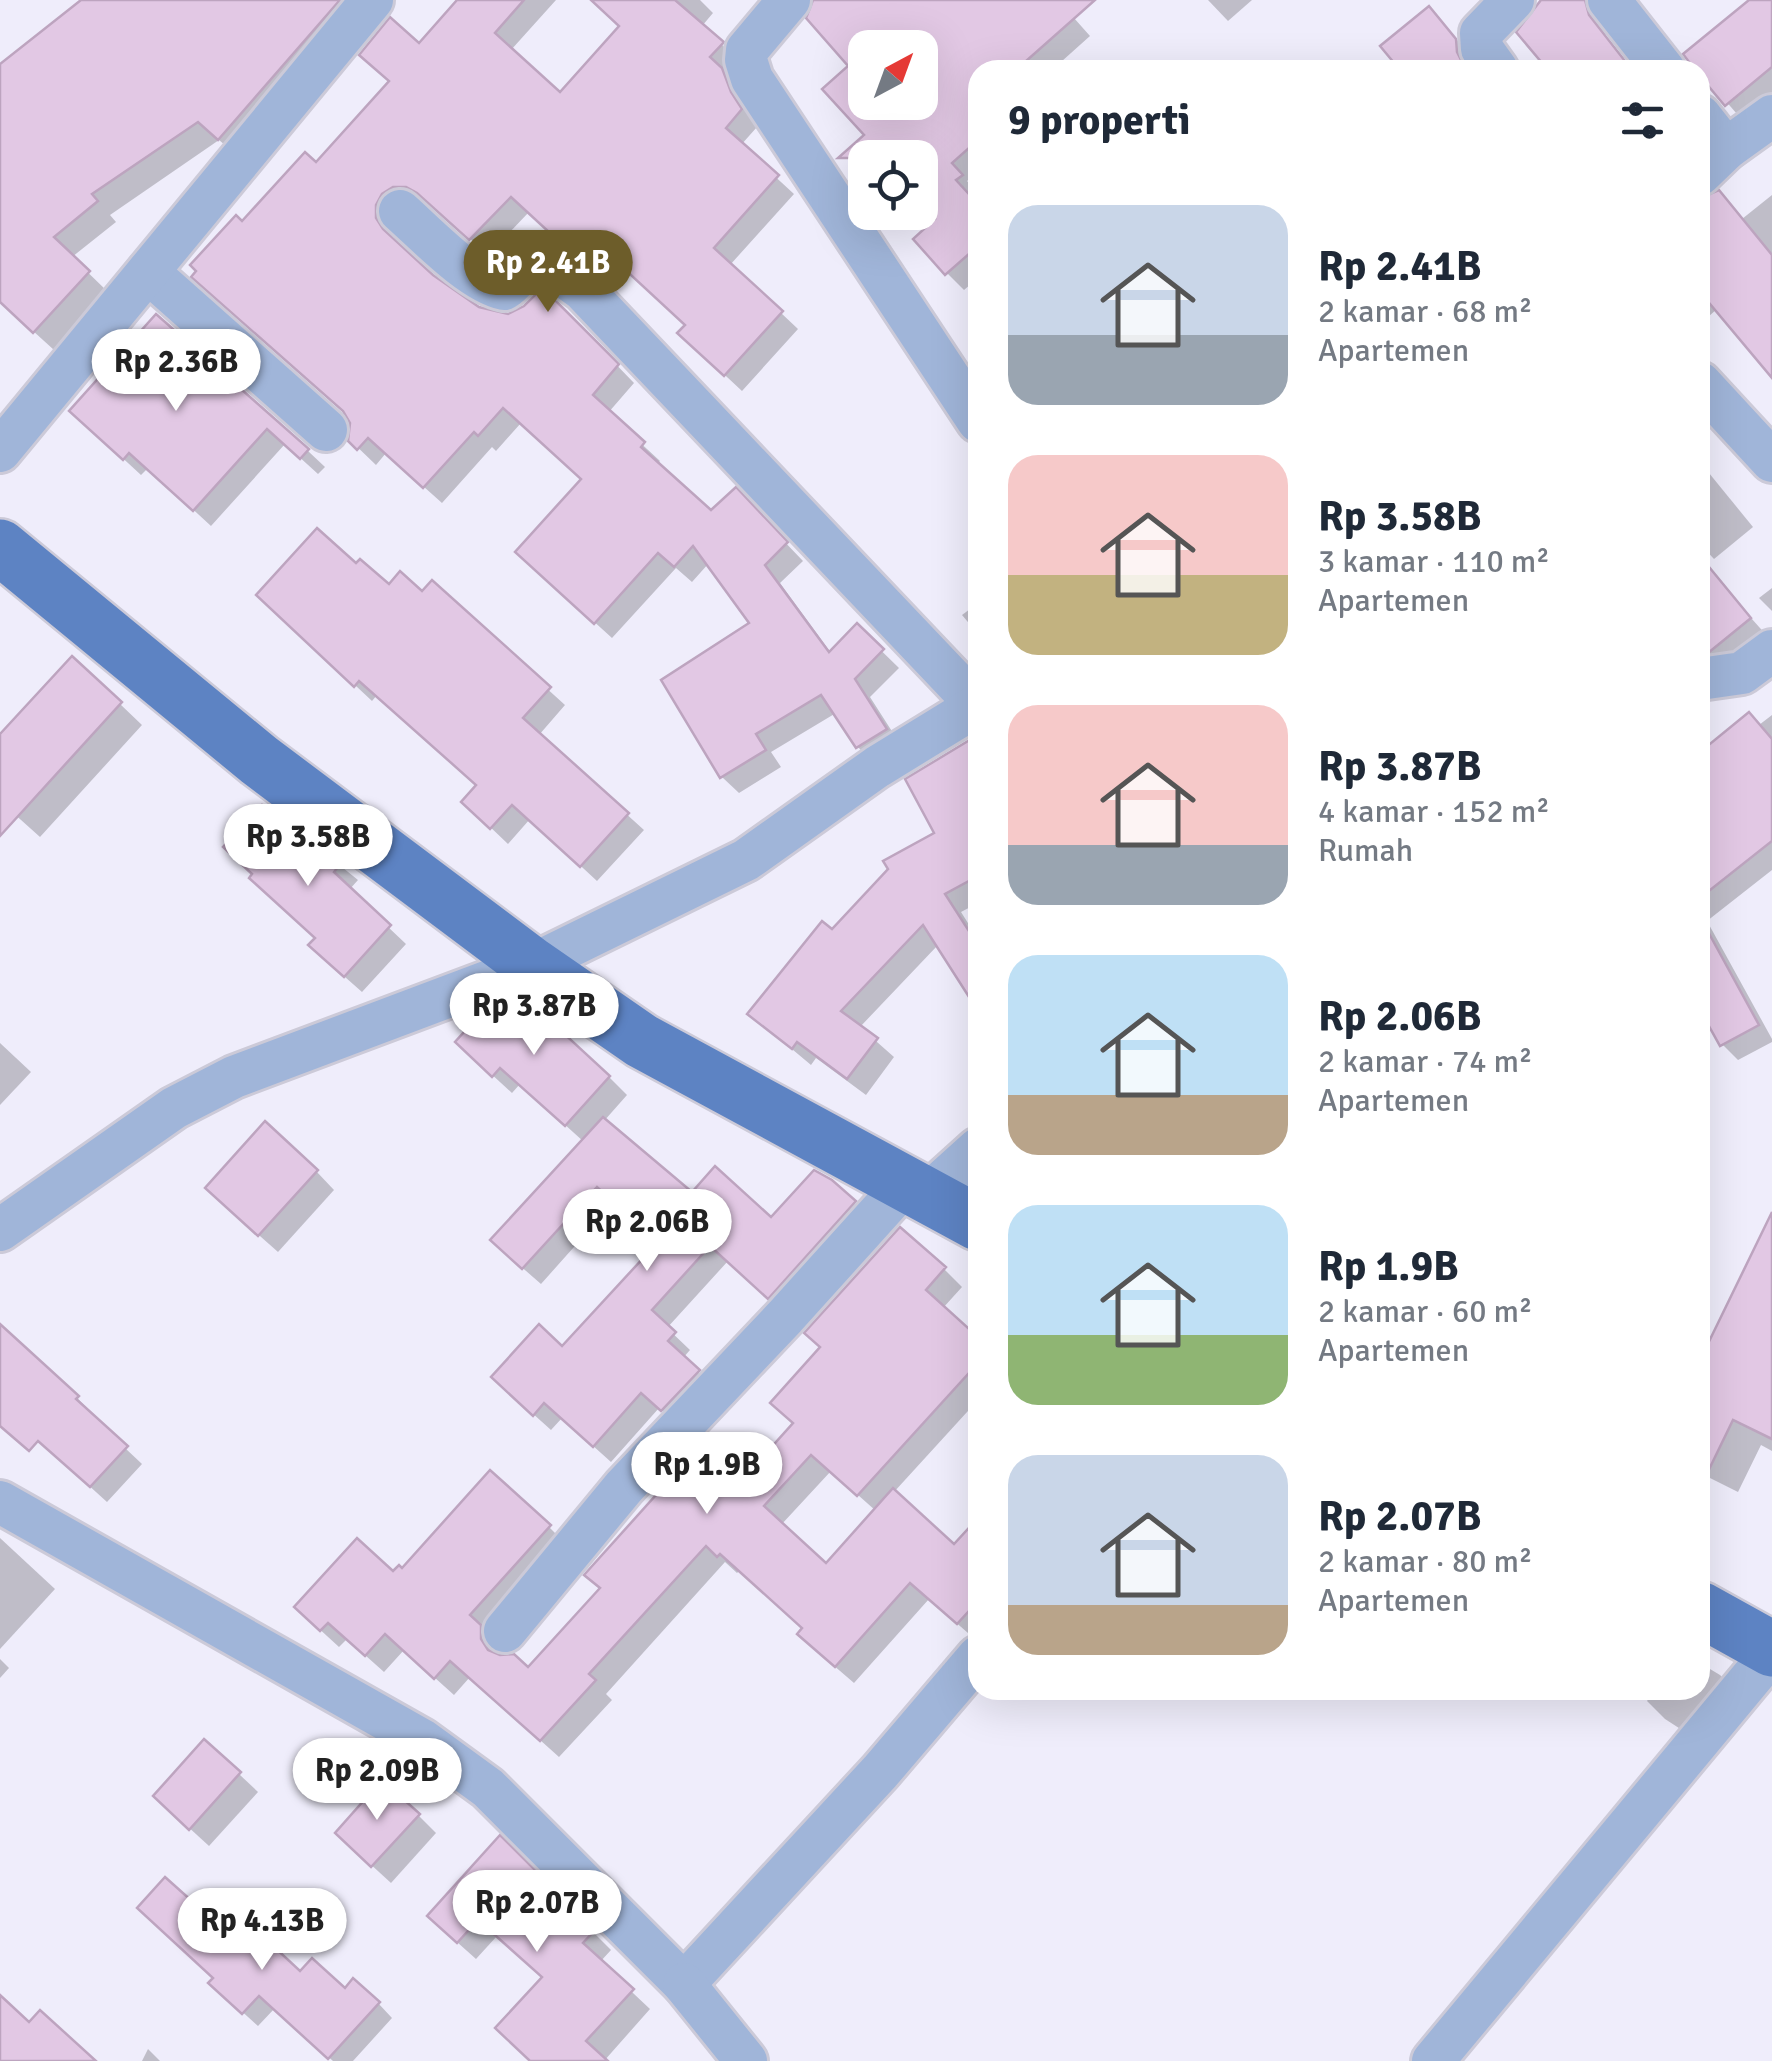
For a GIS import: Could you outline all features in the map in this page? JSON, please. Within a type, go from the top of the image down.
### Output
[{"type":"main road","points":[[0,546],[259,760],[532,965],[642,1041],[968,1218]]},
{"type":"main road","points":[[1710,1615],[1772,1651]]},
{"type":"street","points":[[0,450],[372,0]]},
{"type":"street","points":[[789,0],[747,50],[752,79],[968,406]]},
{"type":"street","points":[[1490,60],[1482,49],[1481,32],[1512,0]]},
{"type":"street","points":[[1609,0],[1656,60]]},
{"type":"street","points":[[1713,161],[1772,116]]},
{"type":"street","points":[[400,212],[495,287],[504,289],[529,262],[540,259],[582,290],[968,697]]},
{"type":"street","points":[[148,272],[326,430]]},
{"type":"street","points":[[1710,394],[1772,461]]},
{"type":"street","points":[[1710,678],[1742,673],[1772,652]]},
{"type":"street","points":[[0,1230],[174,1108],[234,1077],[532,965],[746,860],[877,767],[968,711]]},
{"type":"street","points":[[505,1631],[624,1487],[916,1189],[968,1156]]},
{"type":"street","points":[[0,1502],[422,1740],[488,1788],[684,1984],[746,2061]]},
{"type":"street","points":[[1433,2061],[1772,1651]]},
{"type":"street","points":[[684,1984],[880,1772],[968,1669]]},
{"type":"building","points":[[81,0],[340,0],[218,140],[198,122],[92,194],[98,201],[54,237],[90,271],[33,333],[0,302],[0,64]]},
{"type":"building","points":[[457,0],[524,0],[495,33],[560,92],[619,26],[591,0],[675,0],[724,42],[710,57],[722,68],[742,109],[726,128],[779,175],[714,248],[783,311],[724,376],[677,333],[685,325],[605,251],[592,265],[563,245],[511,197],[469,240],[406,187],[393,187],[382,194],[376,205],[376,218],[433,275],[479,307],[508,314],[524,306],[540,290],[557,302],[619,364],[593,395],[645,442],[641,447],[711,510],[736,487],[788,542],[765,565],[829,652],[857,623],[884,649],[855,679],[887,729],[856,748],[821,695],[756,734],[766,750],[720,778],[661,680],[749,623],[693,546],[674,567],[658,553],[594,624],[515,552],[581,479],[503,408],[478,436],[474,432],[423,488],[368,438],[357,450],[348,441],[350,423],[343,411],[191,277],[196,271],[190,265],[236,215],[242,221],[305,152],[316,162],[389,81],[359,55],[390,17],[419,43]]},
{"type":"building","points":[[813,0],[1095,0],[1027,60],[968,60],[968,149],[952,163],[963,175],[956,180],[968,193],[968,255],[945,275],[913,239],[923,230],[938,230],[938,140],[858,140],[864,135],[850,120],[938,120],[938,30],[848,30],[848,66],[806,18]]},
{"type":"building","points":[[1541,0],[1585,0],[1589,15],[1624,60],[1540,60],[1516,32]]},
{"type":"building","points":[[1749,0],[1772,0],[1772,67],[1725,106],[1710,88],[1710,60],[1688,60],[1683,54]]},
{"type":"building","points":[[1429,6],[1456,39],[1461,60],[1392,60],[1380,46]]},
{"type":"building","points":[[848,66],[848,117],[822,89]]},
{"type":"building","points":[[1719,190],[1772,255],[1772,378],[1710,304],[1710,194]]},
{"type":"building","points":[[156,314],[309,449],[300,459],[267,429],[193,511],[129,453],[123,460],[69,411]]},
{"type":"building","points":[[317,528],[356,563],[360,559],[389,584],[400,571],[422,591],[432,580],[551,687],[523,718],[629,813],[580,867],[512,805],[490,829],[461,802],[476,785],[359,681],[354,687],[256,595]]},
{"type":"building","points":[[1710,568],[1751,618],[1710,651]]},
{"type":"building","points":[[72,656],[122,702],[0,836],[0,734]]},
{"type":"building","points":[[1749,712],[1772,739],[1772,841],[1710,890],[1710,744]]},
{"type":"building","points":[[968,741],[968,881],[945,894],[968,930],[968,995],[923,925],[841,1011],[878,1038],[847,1079],[797,1042],[792,1049],[747,1014],[822,921],[832,929],[888,869],[883,861],[934,833],[905,779]]},
{"type":"building","points":[[262,805],[292,831],[296,827],[342,862],[334,872],[391,925],[344,977],[308,945],[315,938],[249,878],[252,874],[223,847]]},
{"type":"building","points":[[1710,935],[1759,1025],[1720,1046],[1710,1028]]},
{"type":"building","points":[[517,997],[610,1076],[565,1126],[500,1068],[492,1077],[455,1042],[484,1010]]},
{"type":"building","points":[[603,1117],[692,1192],[715,1166],[771,1217],[814,1170],[856,1201],[768,1299],[710,1246],[652,1310],[676,1332],[668,1341],[700,1370],[661,1411],[641,1393],[593,1447],[544,1403],[533,1416],[491,1377],[539,1324],[562,1346],[658,1242],[597,1187],[522,1269],[490,1240]]},
{"type":"building","points":[[265,1121],[318,1170],[258,1236],[205,1188]]},
{"type":"building","points":[[1772,1212],[1772,1439],[1733,1420],[1710,1467],[1710,1339]]},
{"type":"building","points":[[900,1227],[946,1267],[926,1290],[968,1328],[968,1374],[857,1496],[811,1455],[764,1506],[826,1563],[893,1488],[954,1544],[968,1529],[968,1612],[957,1624],[910,1583],[835,1667],[797,1634],[802,1628],[720,1554],[717,1557],[706,1546],[589,1674],[596,1680],[540,1741],[450,1661],[434,1679],[385,1634],[365,1656],[328,1623],[320,1631],[294,1607],[357,1538],[393,1571],[399,1565],[402,1568],[490,1470],[551,1525],[470,1615],[481,1625],[481,1639],[488,1650],[500,1655],[514,1654],[528,1667],[600,1588],[584,1575],[692,1455],[732,1491],[793,1423],[770,1403],[820,1347],[804,1333]]},
{"type":"building","points":[[0,1324],[128,1446],[90,1487],[38,1441],[29,1451],[0,1426]]},
{"type":"building","points":[[204,1739],[241,1772],[189,1830],[153,1796]]},
{"type":"building","points":[[382,1780],[420,1814],[371,1867],[335,1833]]},
{"type":"building","points":[[500,1835],[595,1930],[583,1943],[634,1989],[586,2041],[608,2061],[530,2061],[495,2028],[542,1977],[478,1920],[457,1943],[427,1916]]},
{"type":"building","points":[[165,1877],[242,1946],[256,1930],[300,1971],[312,1958],[345,1988],[353,1978],[380,2002],[328,2059],[259,1996],[242,2014],[208,1983],[213,1978],[137,1908]]},
{"type":"building","points":[[0,1995],[29,2022],[40,2010],[96,2061],[0,2061]]}]
